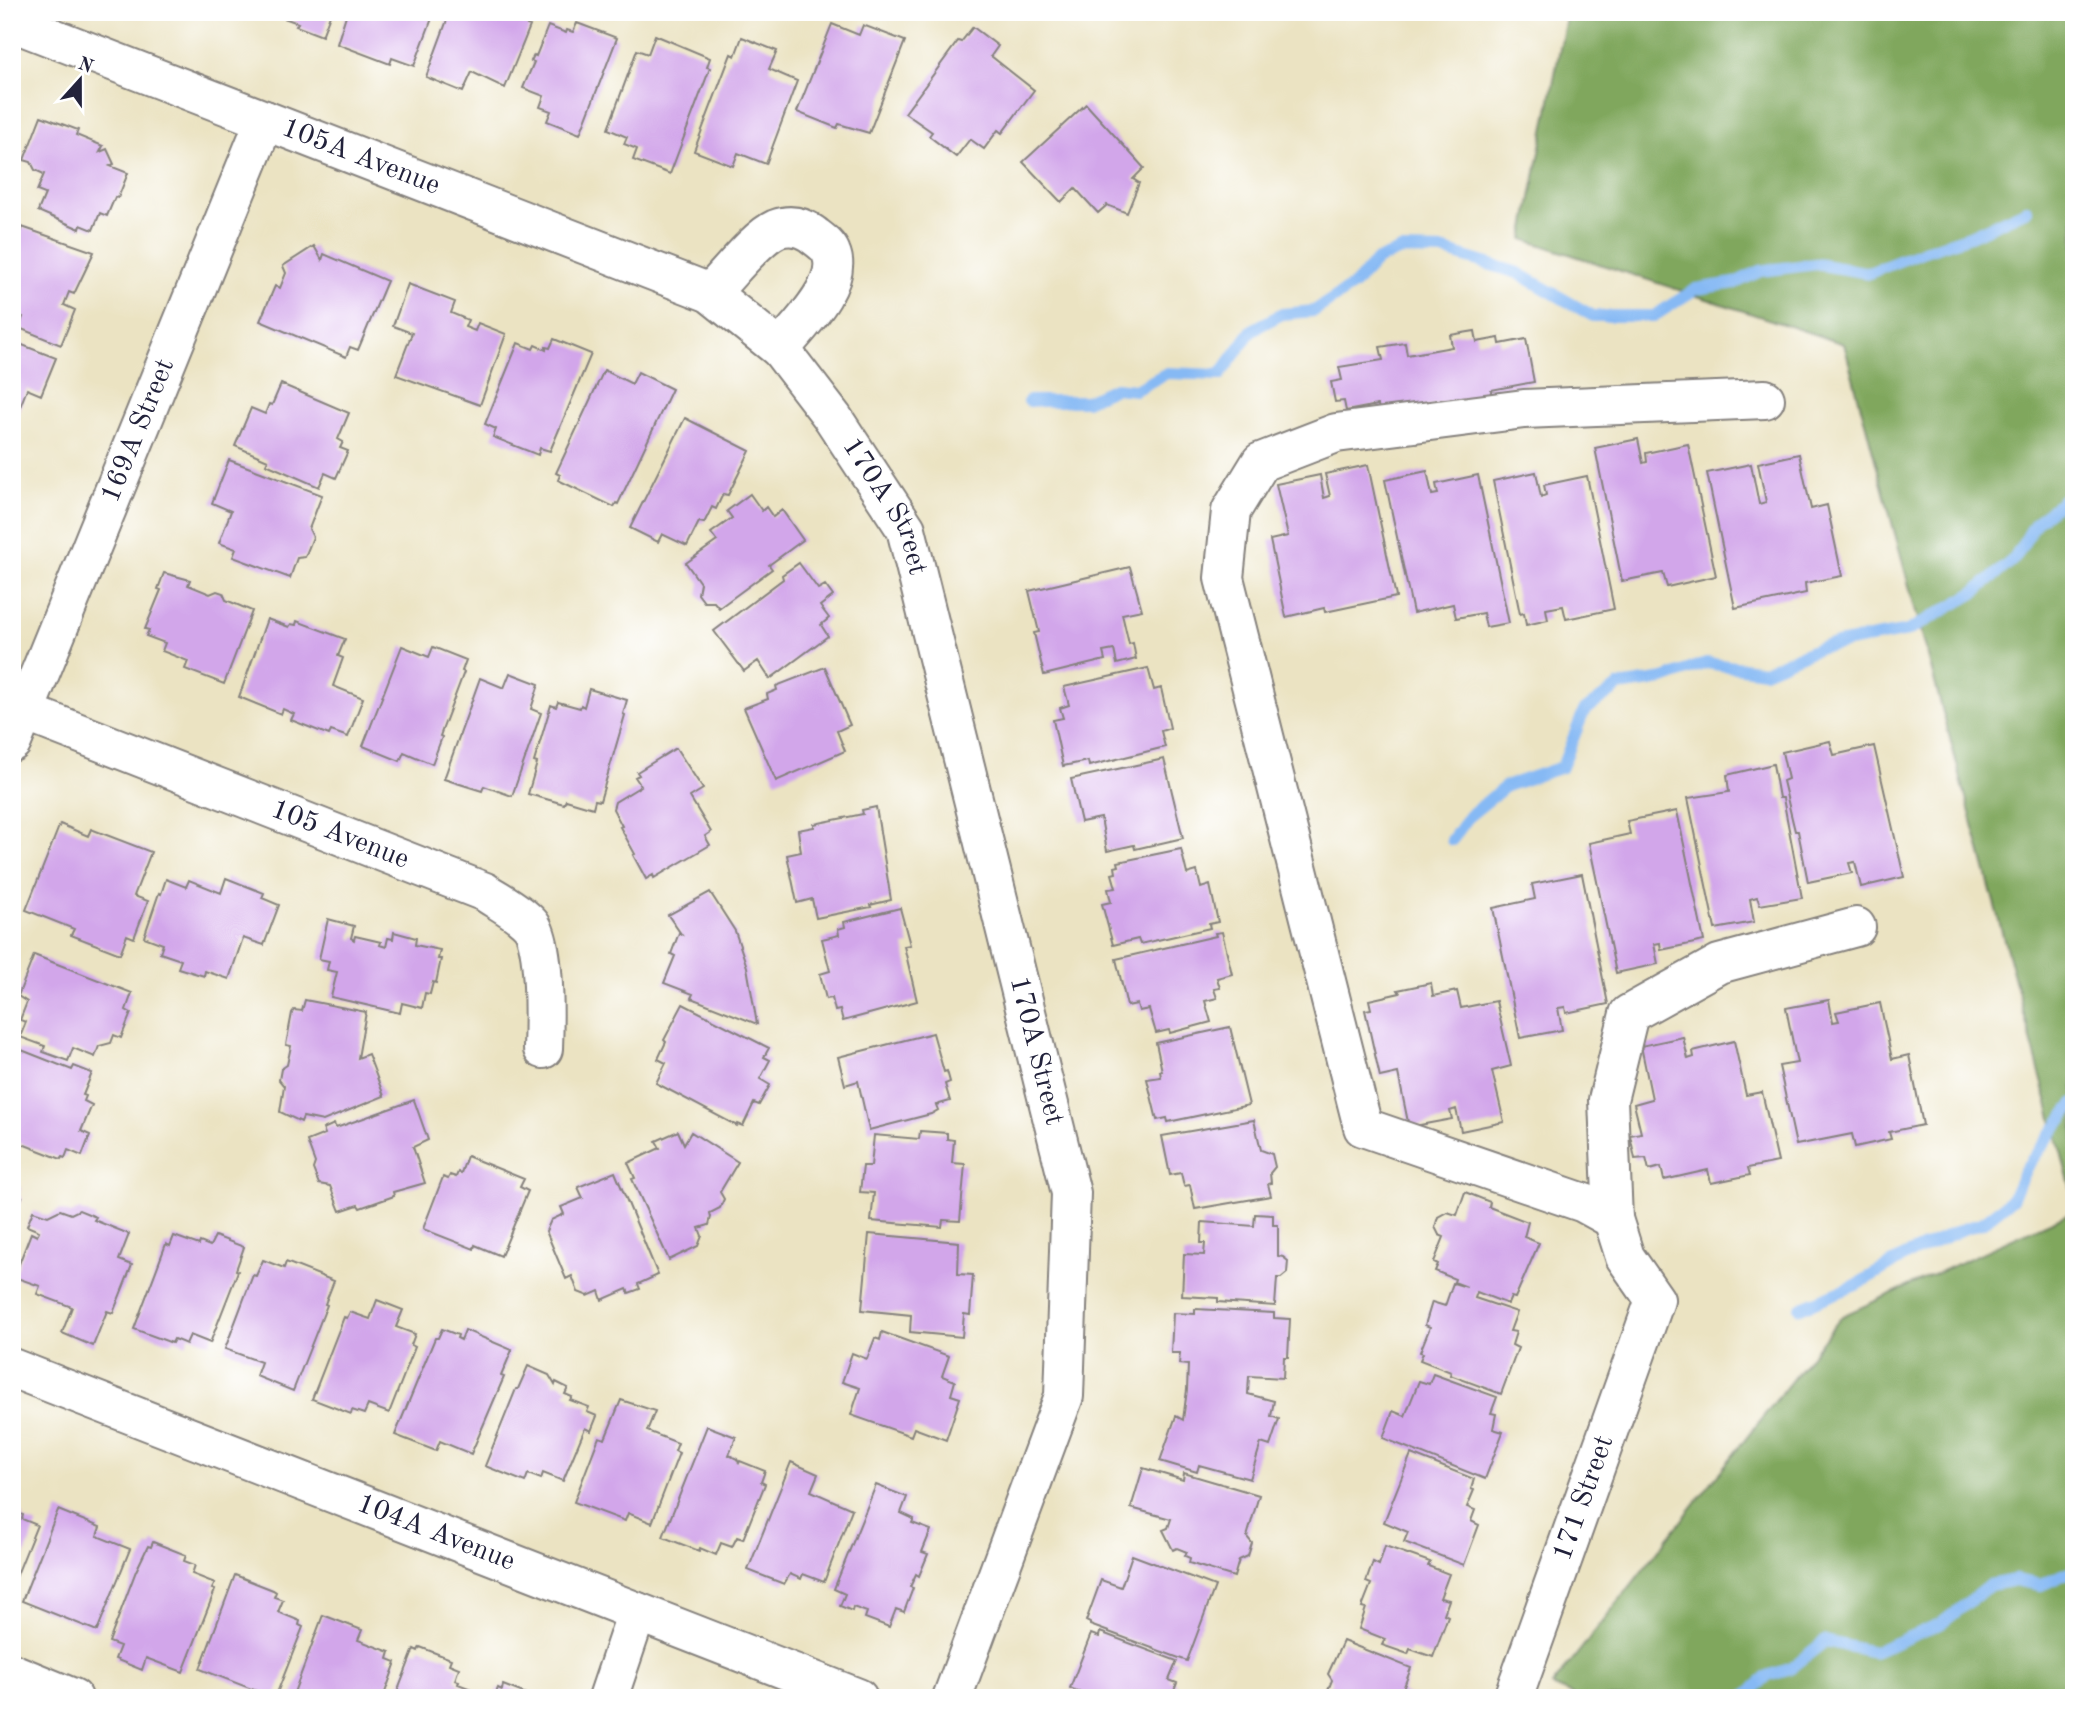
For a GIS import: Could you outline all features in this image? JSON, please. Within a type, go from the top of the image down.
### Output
[{"type":"street","name":"105A Avenue","points":[[12,22],[710,293],[780,349],[833,418]]},
{"type":"street","name":"169A Street","points":[[18,727],[265,120]]},
{"type":"street","points":[[710,293],[766,235],[779,228],[794,226],[808,231],[821,241],[831,253],[833,267],[829,286],[780,349]]},
{"type":"street","points":[[1614,1219],[1584,1203],[1363,1127],[1224,578],[1231,511],[1261,462],[1336,433],[1524,409],[1765,399]]},
{"type":"street","name":"170A Street","points":[[833,418],[906,529],[1071,1194],[1064,1396],[952,1698]]},
{"type":"street","name":"105 Avenue","points":[[18,727],[485,892],[515,911],[532,926],[539,943],[543,1049]]},
{"type":"street","points":[[1614,1219],[1608,1100],[1629,1014],[1718,964],[1857,927]]},
{"type":"street","name":"171 Street","points":[[1513,1698],[1655,1300],[1625,1257],[1614,1219]]},
{"type":"street","name":"104A Avenue","points":[[12,1368],[858,1698]]},
{"type":"street","points":[[607,1698],[637,1612]]},
{"type":"street","points":[[12,1673],[73,1698]]},
{"type":"green space","points":[[1567,12],[2074,12],[2074,1200],[1844,344],[1523,239]]},
{"type":"green space","points":[[2074,1211],[2074,1698],[1580,1698],[1552,1686],[1842,1316]]},
{"type":"building","points":[[331,12],[322,36],[296,26],[298,23],[270,13]]},
{"type":"building","points":[[347,12],[434,13],[414,66],[392,58],[390,64],[337,44]]},
{"type":"building","points":[[450,12],[533,12],[505,88],[472,72],[463,92],[426,77]]},
{"type":"building","points":[[577,23],[617,38],[580,134],[547,121],[551,111],[540,107],[544,96],[523,88],[534,62],[531,61],[534,55],[536,56],[548,26],[566,33],[567,30],[573,32]]},
{"type":"building","points":[[832,24],[859,35],[863,25],[905,41],[869,133],[839,124],[837,128],[797,112]]},
{"type":"building","points":[[973,27],[998,46],[991,56],[1034,90],[1002,133],[998,130],[984,149],[970,139],[956,157],[929,136],[932,132],[905,113],[958,41],[961,42]]},
{"type":"building","points":[[655,35],[710,58],[707,67],[710,68],[670,174],[633,160],[637,149],[624,144],[627,137],[608,129],[637,50],[648,54]]},
{"type":"building","points":[[742,37],[777,51],[769,69],[797,81],[766,164],[738,153],[733,166],[694,151],[731,54],[735,56]]},
{"type":"building","points":[[1086,104],[1144,168],[1133,179],[1139,183],[1127,213],[1107,205],[1098,213],[1075,188],[1061,202],[1023,162]]},
{"type":"building","points":[[41,116],[78,130],[76,135],[103,146],[100,152],[107,149],[114,164],[110,166],[128,173],[107,216],[100,213],[93,230],[81,225],[80,229],[38,211],[45,194],[37,191],[44,174],[35,170],[31,162],[24,160]]},
{"type":"building","points":[[22,227],[94,252],[74,294],[69,292],[64,305],[75,310],[61,345],[19,328],[23,317],[12,312],[12,252]]},
{"type":"building","points":[[314,246],[322,260],[324,254],[387,281],[358,350],[350,347],[346,357],[260,321],[275,286],[280,288],[286,273],[283,266]]},
{"type":"building","points":[[408,284],[455,302],[451,313],[468,320],[465,327],[475,331],[478,323],[506,334],[480,405],[396,375],[412,333],[393,326]]},
{"type":"building","points":[[1475,331],[1477,342],[1499,338],[1500,344],[1526,339],[1534,382],[1491,390],[1491,395],[1393,413],[1391,407],[1379,409],[1378,405],[1346,411],[1344,401],[1335,402],[1331,382],[1342,380],[1339,367],[1383,360],[1380,347],[1405,343],[1407,355],[1452,347],[1450,335]]},
{"type":"building","points":[[554,339],[591,354],[550,451],[540,448],[538,455],[493,437],[496,429],[485,424],[518,343],[533,349],[535,345],[546,350]]},
{"type":"building","points":[[12,341],[56,358],[41,395],[27,389],[14,422],[12,421]]},
{"type":"building","points":[[604,370],[632,384],[638,372],[672,389],[618,504],[614,507],[558,480],[560,475],[556,473]]},
{"type":"building","points":[[281,384],[349,413],[338,439],[343,442],[340,448],[348,451],[336,478],[325,473],[319,487],[266,464],[268,460],[235,446],[251,408],[265,414]]},
{"type":"building","points":[[685,418],[750,451],[728,495],[723,494],[716,509],[712,507],[704,523],[699,522],[687,546],[662,534],[658,542],[630,528]]},
{"type":"building","points":[[1638,439],[1643,463],[1647,462],[1646,453],[1688,444],[1716,576],[1667,587],[1663,573],[1622,581],[1595,448]]},
{"type":"building","points":[[1799,454],[1811,509],[1827,505],[1842,576],[1805,583],[1806,593],[1735,608],[1707,473],[1751,464],[1759,504],[1766,502],[1758,463]]},
{"type":"building","points":[[229,460],[322,495],[309,529],[313,537],[305,557],[297,558],[290,578],[233,557],[236,549],[219,543],[231,511],[212,503]]},
{"type":"building","points":[[1368,465],[1396,597],[1286,617],[1270,540],[1288,536],[1276,484],[1320,475],[1324,498],[1330,496],[1325,474]]},
{"type":"building","points":[[1427,471],[1432,495],[1438,494],[1436,484],[1478,475],[1509,623],[1486,627],[1483,613],[1456,618],[1453,604],[1413,613],[1385,480]]},
{"type":"building","points":[[1536,472],[1541,497],[1546,495],[1544,485],[1587,476],[1614,609],[1566,619],[1563,606],[1546,609],[1548,620],[1526,625],[1524,613],[1520,614],[1493,481]]},
{"type":"building","points":[[750,494],[762,511],[766,507],[773,517],[782,510],[803,540],[769,565],[772,569],[719,608],[714,602],[704,602],[698,594],[700,583],[686,563],[717,541],[711,533],[732,518],[727,511]]},
{"type":"building","points":[[799,563],[818,589],[825,585],[833,596],[820,606],[829,618],[821,625],[828,636],[770,679],[758,661],[744,671],[714,631],[783,579],[782,575]]},
{"type":"building","points":[[1130,567],[1142,610],[1122,614],[1129,644],[1133,643],[1136,659],[1117,664],[1114,650],[1103,652],[1105,660],[1044,675],[1034,633],[1039,632],[1029,591]]},
{"type":"building","points":[[164,573],[190,580],[188,585],[210,594],[217,591],[223,593],[226,600],[252,611],[224,684],[185,669],[188,661],[162,651],[165,643],[146,636],[149,630],[145,629],[161,590],[158,589]]},
{"type":"building","points":[[267,619],[289,627],[291,624],[296,625],[297,621],[345,639],[338,656],[343,658],[333,686],[363,698],[348,737],[331,731],[329,735],[291,720],[294,714],[283,709],[281,714],[239,697]]},
{"type":"building","points":[[402,646],[429,657],[433,647],[466,660],[432,764],[404,752],[400,761],[363,746]]},
{"type":"building","points":[[825,667],[850,725],[837,731],[845,751],[776,781],[744,708],[768,699],[767,694],[777,690],[776,686]]},
{"type":"building","points":[[1148,668],[1154,690],[1161,688],[1170,728],[1161,731],[1165,747],[1089,766],[1088,761],[1063,766],[1053,720],[1063,718],[1060,708],[1069,705],[1064,687]]},
{"type":"building","points":[[510,673],[539,684],[531,709],[541,713],[512,796],[484,786],[482,791],[444,779],[480,678],[504,688]]},
{"type":"building","points":[[589,689],[627,700],[600,801],[595,800],[593,808],[566,800],[564,804],[528,794],[537,763],[534,762],[551,705],[556,707],[558,702],[584,707]]},
{"type":"building","points":[[1830,741],[1834,755],[1874,746],[1904,877],[1861,887],[1855,862],[1849,863],[1852,873],[1808,882],[1798,831],[1795,831],[1783,781],[1788,779],[1782,752]]},
{"type":"building","points":[[676,748],[703,789],[690,797],[711,832],[705,836],[710,845],[654,878],[653,875],[646,879],[613,809],[615,802],[641,786],[635,777],[639,775],[637,772]]},
{"type":"building","points":[[1164,759],[1183,838],[1135,849],[1134,845],[1107,851],[1101,818],[1081,822],[1071,779]]},
{"type":"building","points":[[1773,764],[1779,798],[1783,798],[1802,898],[1760,905],[1757,897],[1750,899],[1754,922],[1715,929],[1688,798],[1729,792],[1727,775]]},
{"type":"building","points":[[876,807],[891,900],[870,905],[871,907],[816,918],[812,899],[797,903],[787,855],[801,852],[798,830],[863,814],[862,810]]},
{"type":"building","points":[[1677,811],[1704,941],[1661,950],[1660,943],[1654,944],[1658,964],[1616,973],[1589,843],[1630,834],[1627,821]]},
{"type":"building","points":[[60,824],[88,836],[91,829],[151,852],[134,896],[148,901],[134,938],[127,935],[120,954],[71,935],[74,929],[26,910]]},
{"type":"building","points":[[1181,849],[1187,874],[1197,871],[1201,888],[1210,885],[1218,922],[1209,924],[1210,928],[1140,944],[1138,939],[1113,945],[1102,904],[1111,902],[1108,889],[1116,888],[1112,874],[1116,873],[1118,862]]},
{"type":"building","points":[[1582,874],[1608,1004],[1566,1013],[1565,1007],[1558,1008],[1562,1030],[1520,1038],[1493,908],[1535,899],[1532,884]]},
{"type":"building","points":[[226,878],[264,893],[262,898],[279,905],[264,945],[243,938],[229,979],[205,971],[204,976],[178,968],[181,960],[160,953],[163,944],[144,937],[166,879],[186,887],[189,880],[221,893]]},
{"type":"building","points":[[710,892],[735,931],[747,967],[757,1024],[691,998],[693,994],[664,983],[675,956],[671,954],[679,933],[681,934],[668,915]]},
{"type":"building","points":[[900,908],[910,945],[904,946],[917,1001],[843,1021],[840,1010],[835,1011],[832,998],[826,999],[820,974],[830,971],[822,939],[839,935],[838,929],[845,927],[844,922]]},
{"type":"building","points":[[328,919],[354,926],[351,938],[354,940],[355,936],[381,942],[380,945],[386,947],[388,938],[393,939],[394,932],[416,938],[415,945],[440,950],[436,983],[433,982],[430,994],[425,993],[422,1008],[402,1003],[400,1013],[331,997],[337,972],[327,970],[329,961],[319,959]]},
{"type":"building","points":[[1222,932],[1232,974],[1217,978],[1220,988],[1214,989],[1217,998],[1205,1001],[1211,1022],[1170,1033],[1169,1030],[1156,1033],[1149,1009],[1139,1011],[1137,1004],[1127,1006],[1116,959],[1216,936],[1215,933]]},
{"type":"building","points":[[34,955],[132,993],[126,1010],[131,1013],[121,1038],[114,1035],[111,1043],[99,1046],[95,1057],[73,1048],[68,1061],[43,1052],[45,1046],[20,1037],[26,1022],[20,1020],[27,1002],[18,996]]},
{"type":"building","points":[[1431,983],[1433,996],[1457,991],[1461,1008],[1496,1001],[1511,1066],[1492,1071],[1504,1122],[1461,1131],[1456,1109],[1450,1111],[1452,1119],[1409,1127],[1398,1073],[1380,1077],[1365,1010],[1371,1009],[1369,1000]]},
{"type":"building","points":[[305,1000],[366,1012],[358,1058],[368,1054],[384,1096],[323,1121],[303,1117],[301,1122],[280,1112],[284,1086],[279,1080],[281,1069],[287,1065],[291,1046],[286,1045],[292,1013],[294,1010],[302,1011]]},
{"type":"building","points":[[1829,1000],[1833,1022],[1839,1021],[1836,1012],[1880,1003],[1892,1059],[1909,1055],[1923,1125],[1889,1132],[1891,1139],[1855,1147],[1852,1134],[1796,1145],[1779,1066],[1797,1063],[1786,1008]]},
{"type":"building","points":[[683,1004],[769,1048],[764,1057],[770,1060],[760,1079],[770,1085],[759,1105],[754,1103],[743,1126],[737,1126],[656,1083],[666,1063],[658,1059],[666,1042],[664,1040]]},
{"type":"building","points":[[1230,1027],[1249,1105],[1168,1122],[1167,1118],[1157,1120],[1147,1079],[1161,1077],[1156,1043]]},
{"type":"building","points":[[933,1033],[944,1072],[947,1071],[950,1082],[945,1084],[950,1101],[936,1105],[938,1110],[931,1114],[869,1130],[858,1081],[845,1085],[838,1057]]},
{"type":"building","points":[[1683,1037],[1688,1059],[1694,1057],[1693,1051],[1734,1041],[1746,1095],[1762,1092],[1778,1162],[1748,1168],[1750,1175],[1711,1183],[1708,1170],[1664,1180],[1661,1167],[1649,1170],[1646,1158],[1635,1159],[1630,1135],[1641,1133],[1634,1104],[1652,1099],[1641,1046]]},
{"type":"building","points":[[19,1049],[72,1070],[74,1066],[92,1073],[83,1095],[86,1096],[84,1101],[92,1105],[81,1131],[90,1135],[82,1156],[68,1150],[65,1158],[61,1159],[12,1140],[12,1065]]},
{"type":"building","points":[[414,1100],[428,1140],[413,1147],[425,1183],[393,1192],[394,1196],[360,1208],[358,1205],[340,1211],[330,1186],[319,1184],[307,1141],[325,1134],[323,1129],[334,1124],[336,1128]]},
{"type":"building","points":[[1254,1120],[1261,1150],[1272,1154],[1275,1167],[1270,1173],[1271,1183],[1268,1184],[1271,1196],[1195,1209],[1190,1185],[1184,1186],[1181,1173],[1170,1175],[1162,1136]]},
{"type":"building","points":[[678,1131],[684,1144],[691,1132],[738,1162],[720,1192],[724,1199],[720,1208],[710,1213],[709,1225],[699,1228],[702,1236],[698,1246],[669,1260],[632,1179],[635,1178],[628,1163],[660,1148],[656,1141]]},
{"type":"building","points":[[920,1131],[947,1133],[947,1139],[954,1140],[952,1163],[965,1164],[960,1221],[943,1220],[942,1227],[871,1221],[874,1193],[860,1192],[863,1166],[871,1166],[874,1135],[919,1139]]},
{"type":"building","points":[[467,1156],[524,1179],[520,1187],[528,1191],[501,1256],[475,1245],[474,1249],[423,1229],[443,1177],[448,1179],[450,1175],[456,1177],[458,1172],[461,1173]]},
{"type":"building","points":[[615,1172],[658,1275],[638,1284],[640,1289],[629,1293],[627,1289],[602,1300],[599,1291],[588,1296],[578,1292],[572,1276],[566,1279],[546,1231],[551,1220],[564,1214],[561,1207],[583,1198],[578,1187]]},
{"type":"building","points":[[12,1184],[21,1188],[18,1196],[22,1197],[12,1221]]},
{"type":"building","points":[[1465,1192],[1490,1202],[1489,1207],[1528,1222],[1524,1237],[1539,1243],[1515,1298],[1511,1297],[1508,1304],[1477,1292],[1475,1298],[1517,1312],[1510,1331],[1516,1332],[1512,1345],[1518,1348],[1501,1394],[1450,1375],[1451,1372],[1420,1360],[1423,1353],[1420,1352],[1430,1327],[1425,1325],[1432,1302],[1445,1306],[1453,1283],[1467,1287],[1435,1271],[1438,1264],[1434,1262],[1444,1237],[1439,1235],[1435,1227],[1438,1217],[1447,1212],[1457,1215]]},
{"type":"building","points":[[60,1210],[71,1214],[79,1210],[96,1217],[94,1220],[129,1234],[119,1260],[132,1265],[113,1313],[107,1311],[93,1346],[62,1333],[72,1307],[37,1294],[40,1286],[14,1277],[31,1233],[37,1236],[39,1231],[27,1226],[33,1211],[48,1216]]},
{"type":"building","points":[[1255,1214],[1273,1215],[1273,1225],[1278,1225],[1278,1256],[1288,1261],[1287,1273],[1277,1278],[1275,1306],[1218,1302],[1218,1298],[1182,1296],[1184,1254],[1204,1255],[1205,1243],[1201,1243],[1202,1222],[1254,1226]]},
{"type":"building","points":[[869,1234],[959,1242],[958,1274],[973,1275],[970,1315],[964,1314],[962,1337],[910,1332],[911,1315],[862,1310]]},
{"type":"building","points":[[174,1236],[210,1246],[215,1236],[244,1247],[236,1270],[238,1271],[210,1343],[190,1335],[186,1344],[174,1339],[172,1343],[134,1329],[166,1244],[170,1246]]},
{"type":"building","points":[[263,1260],[284,1268],[286,1262],[334,1281],[293,1391],[256,1376],[261,1362],[225,1349],[253,1275],[256,1276]]},
{"type":"building","points":[[377,1300],[403,1310],[396,1327],[415,1334],[411,1345],[415,1347],[389,1413],[368,1405],[364,1414],[352,1410],[351,1414],[312,1399],[344,1317],[347,1318],[350,1312],[370,1319]]},
{"type":"building","points":[[1195,1309],[1274,1313],[1274,1318],[1290,1319],[1288,1357],[1284,1357],[1283,1378],[1249,1376],[1248,1394],[1274,1401],[1271,1416],[1279,1419],[1270,1446],[1261,1443],[1250,1479],[1199,1465],[1197,1472],[1160,1461],[1176,1416],[1183,1420],[1187,1390],[1188,1365],[1179,1364],[1180,1353],[1171,1353],[1173,1313],[1195,1314]]},
{"type":"building","points":[[442,1329],[458,1335],[457,1338],[461,1340],[465,1330],[512,1350],[501,1376],[504,1377],[471,1454],[440,1441],[436,1451],[395,1435],[435,1338],[438,1338]]},
{"type":"building","points":[[882,1332],[949,1356],[942,1376],[955,1381],[951,1395],[960,1398],[946,1440],[914,1428],[911,1436],[851,1415],[860,1388],[842,1382],[852,1353],[867,1359],[875,1338],[880,1340]]},
{"type":"building","points":[[528,1366],[549,1375],[555,1385],[556,1382],[568,1388],[565,1394],[572,1397],[570,1400],[589,1407],[587,1412],[597,1416],[591,1431],[585,1428],[563,1481],[543,1473],[541,1479],[528,1474],[525,1482],[485,1466]]},
{"type":"building","points":[[1433,1374],[1497,1397],[1491,1413],[1496,1414],[1493,1429],[1503,1432],[1485,1479],[1383,1438],[1393,1411],[1405,1416],[1419,1381],[1429,1384]]},
{"type":"building","points":[[621,1400],[655,1411],[647,1431],[678,1443],[675,1451],[679,1453],[652,1523],[628,1513],[625,1521],[574,1502],[599,1437],[605,1439]]},
{"type":"building","points":[[707,1426],[736,1437],[729,1455],[739,1463],[740,1461],[765,1471],[761,1482],[765,1484],[743,1539],[737,1537],[732,1547],[721,1543],[716,1555],[663,1537]]},
{"type":"building","points":[[1411,1454],[1474,1479],[1471,1489],[1474,1490],[1467,1507],[1475,1510],[1471,1521],[1479,1525],[1464,1565],[1404,1542],[1408,1532],[1384,1522]]},
{"type":"building","points":[[791,1462],[818,1474],[811,1491],[852,1509],[824,1582],[803,1574],[801,1579],[790,1574],[784,1584],[748,1570]]},
{"type":"building","points":[[1143,1468],[1183,1480],[1184,1473],[1259,1495],[1247,1537],[1252,1543],[1248,1556],[1239,1560],[1234,1577],[1189,1563],[1190,1558],[1185,1556],[1187,1552],[1177,1548],[1173,1550],[1163,1530],[1168,1528],[1171,1519],[1131,1508]]},
{"type":"building","points":[[876,1485],[907,1497],[901,1513],[914,1519],[912,1523],[931,1530],[922,1552],[928,1554],[919,1576],[916,1574],[910,1587],[913,1588],[904,1612],[896,1609],[889,1627],[865,1618],[867,1612],[853,1607],[852,1611],[840,1606],[845,1594],[834,1589]]},
{"type":"building","points":[[12,1510],[23,1515],[22,1519],[37,1525],[12,1587]]},
{"type":"building","points":[[58,1510],[100,1527],[97,1536],[130,1549],[97,1631],[22,1601]]},
{"type":"building","points":[[153,1542],[186,1555],[184,1561],[195,1565],[192,1574],[215,1583],[212,1589],[215,1590],[183,1672],[146,1658],[142,1670],[115,1659],[120,1646],[109,1642],[136,1571],[148,1546],[151,1547]]},
{"type":"building","points":[[1385,1546],[1430,1562],[1428,1566],[1449,1574],[1440,1598],[1449,1600],[1444,1614],[1448,1616],[1433,1657],[1410,1649],[1408,1654],[1382,1645],[1385,1639],[1359,1629],[1366,1608],[1362,1607],[1371,1584],[1366,1582],[1373,1562],[1379,1565]]},
{"type":"building","points":[[1132,1555],[1215,1586],[1187,1661],[1090,1625],[1086,1621],[1101,1580],[1121,1587]]},
{"type":"building","points":[[235,1575],[276,1592],[274,1597],[283,1600],[278,1612],[300,1621],[299,1625],[303,1627],[275,1698],[200,1669]]},
{"type":"building","points":[[323,1615],[362,1630],[358,1640],[390,1652],[388,1659],[396,1662],[383,1698],[292,1698]]},
{"type":"building","points":[[1100,1632],[1177,1661],[1169,1680],[1177,1683],[1174,1691],[1179,1693],[1177,1698],[1083,1698],[1084,1694],[1070,1688],[1091,1634],[1099,1637]]},
{"type":"building","points":[[1343,1641],[1411,1668],[1402,1692],[1409,1695],[1408,1698],[1325,1698],[1332,1680],[1328,1674]]},
{"type":"building","points":[[420,1647],[451,1659],[449,1664],[459,1668],[455,1680],[459,1681],[458,1684],[474,1690],[471,1698],[395,1698],[414,1649],[418,1651]]},
{"type":"building","points":[[503,1685],[536,1698],[494,1698],[498,1688],[502,1690]]},
{"type":"waterway","points":[[1029,401],[1086,401],[1115,388],[1135,390],[1167,373],[1220,375],[1252,330],[1282,314],[1314,311],[1354,285],[1377,260],[1401,250],[1445,251],[1518,273],[1593,316],[1654,316],[1696,289],[1735,283],[1760,271],[1816,264],[1869,273],[1970,236],[2027,210]]},
{"type":"waterway","points":[[1452,840],[1469,816],[1506,786],[1562,767],[1584,711],[1619,686],[1664,679],[1706,663],[1764,671],[1821,647],[1908,631],[1974,593],[2015,558],[2036,522],[2074,491]]},
{"type":"waterway","points":[[1800,1308],[1856,1285],[1905,1256],[1982,1223],[2012,1199],[2026,1168],[2074,1103]]},
{"type":"waterway","points":[[1743,1698],[1768,1676],[1790,1669],[1825,1641],[1874,1652],[1942,1623],[1990,1585],[2015,1580],[2041,1585],[2074,1570]]}]
